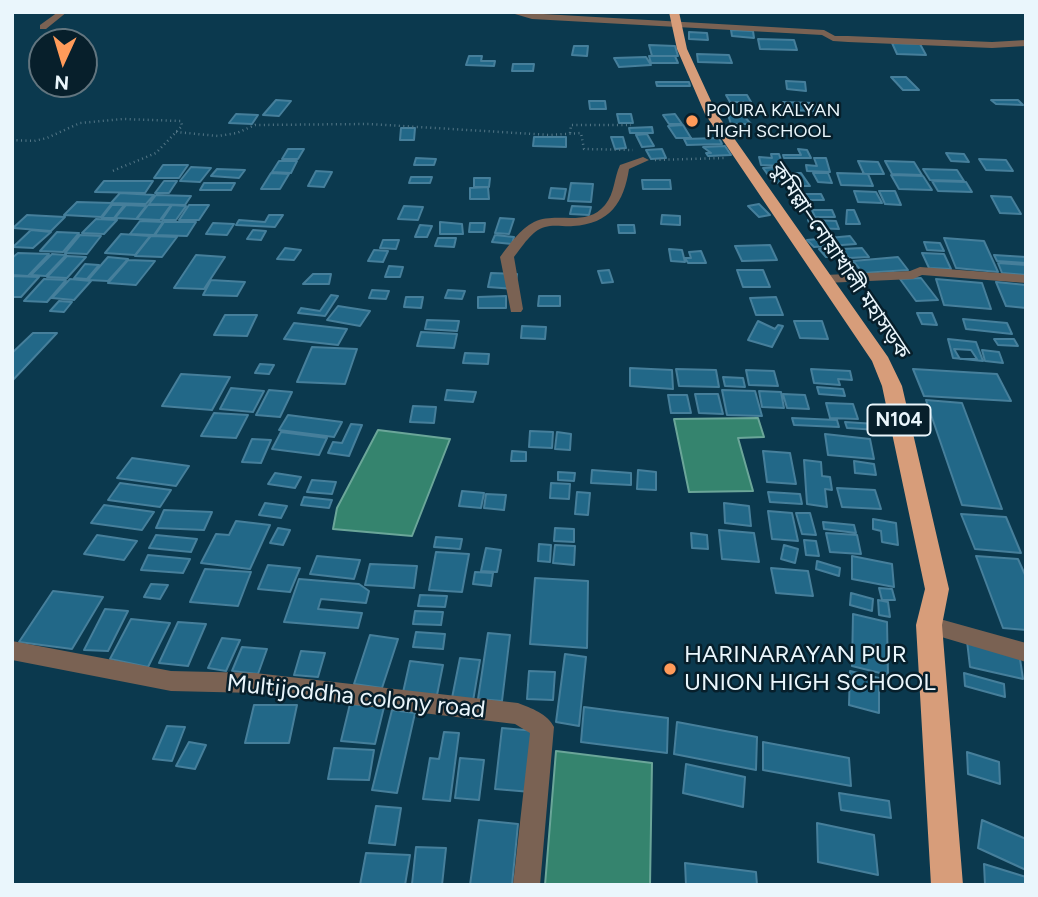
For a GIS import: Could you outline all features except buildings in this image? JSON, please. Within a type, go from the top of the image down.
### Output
[{"type":"highway","name":"কুমিল্লা–নোয়াখালী মহাসড়ক","points":[[676,19],[682,49],[693,79],[711,114],[881,361],[892,386],[937,589],[929,625],[947,885]]},
{"type":"street","points":[[43,27],[62,12]]},
{"type":"street","points":[[512,12],[532,17],[676,19],[824,33],[833,38],[848,40],[1026,43]]},
{"type":"street","points":[[516,309],[507,257],[523,237],[540,223],[583,223],[611,209],[621,188],[625,167],[643,160]]},
{"type":"street","points":[[825,279],[944,271],[1026,279]]},
{"type":"street","points":[[929,625],[1026,653]]},
{"type":"street","name":"Multijoddha colony road","points":[[12,650],[171,681],[255,682],[518,715],[542,727],[526,885]]},
{"type":"path","points":[[12,140],[34,141],[80,123],[123,120],[180,121],[181,126],[156,153],[110,172]]},
{"type":"path","points":[[176,132],[218,136],[237,134],[256,125],[369,124],[550,135],[581,133],[584,149],[638,150],[643,160],[741,157]]},
{"type":"path","points":[[570,133],[571,125],[631,125]]},
{"type":"shaded area","points":[[758,418],[764,437],[738,438],[753,491],[689,492],[674,419]]},
{"type":"shaded area","points":[[378,430],[450,439],[412,536],[333,529],[337,508]]},
{"type":"shaded area","points":[[556,751],[652,763],[650,885],[545,885]]},
{"type":"place","name":"POURA KALYAN HIGH SCHOOL","points":[[692,121]]},
{"type":"place","name":"HARINARAYAN PUR UNION HIGH SCHOOL","points":[[670,669]]}]
